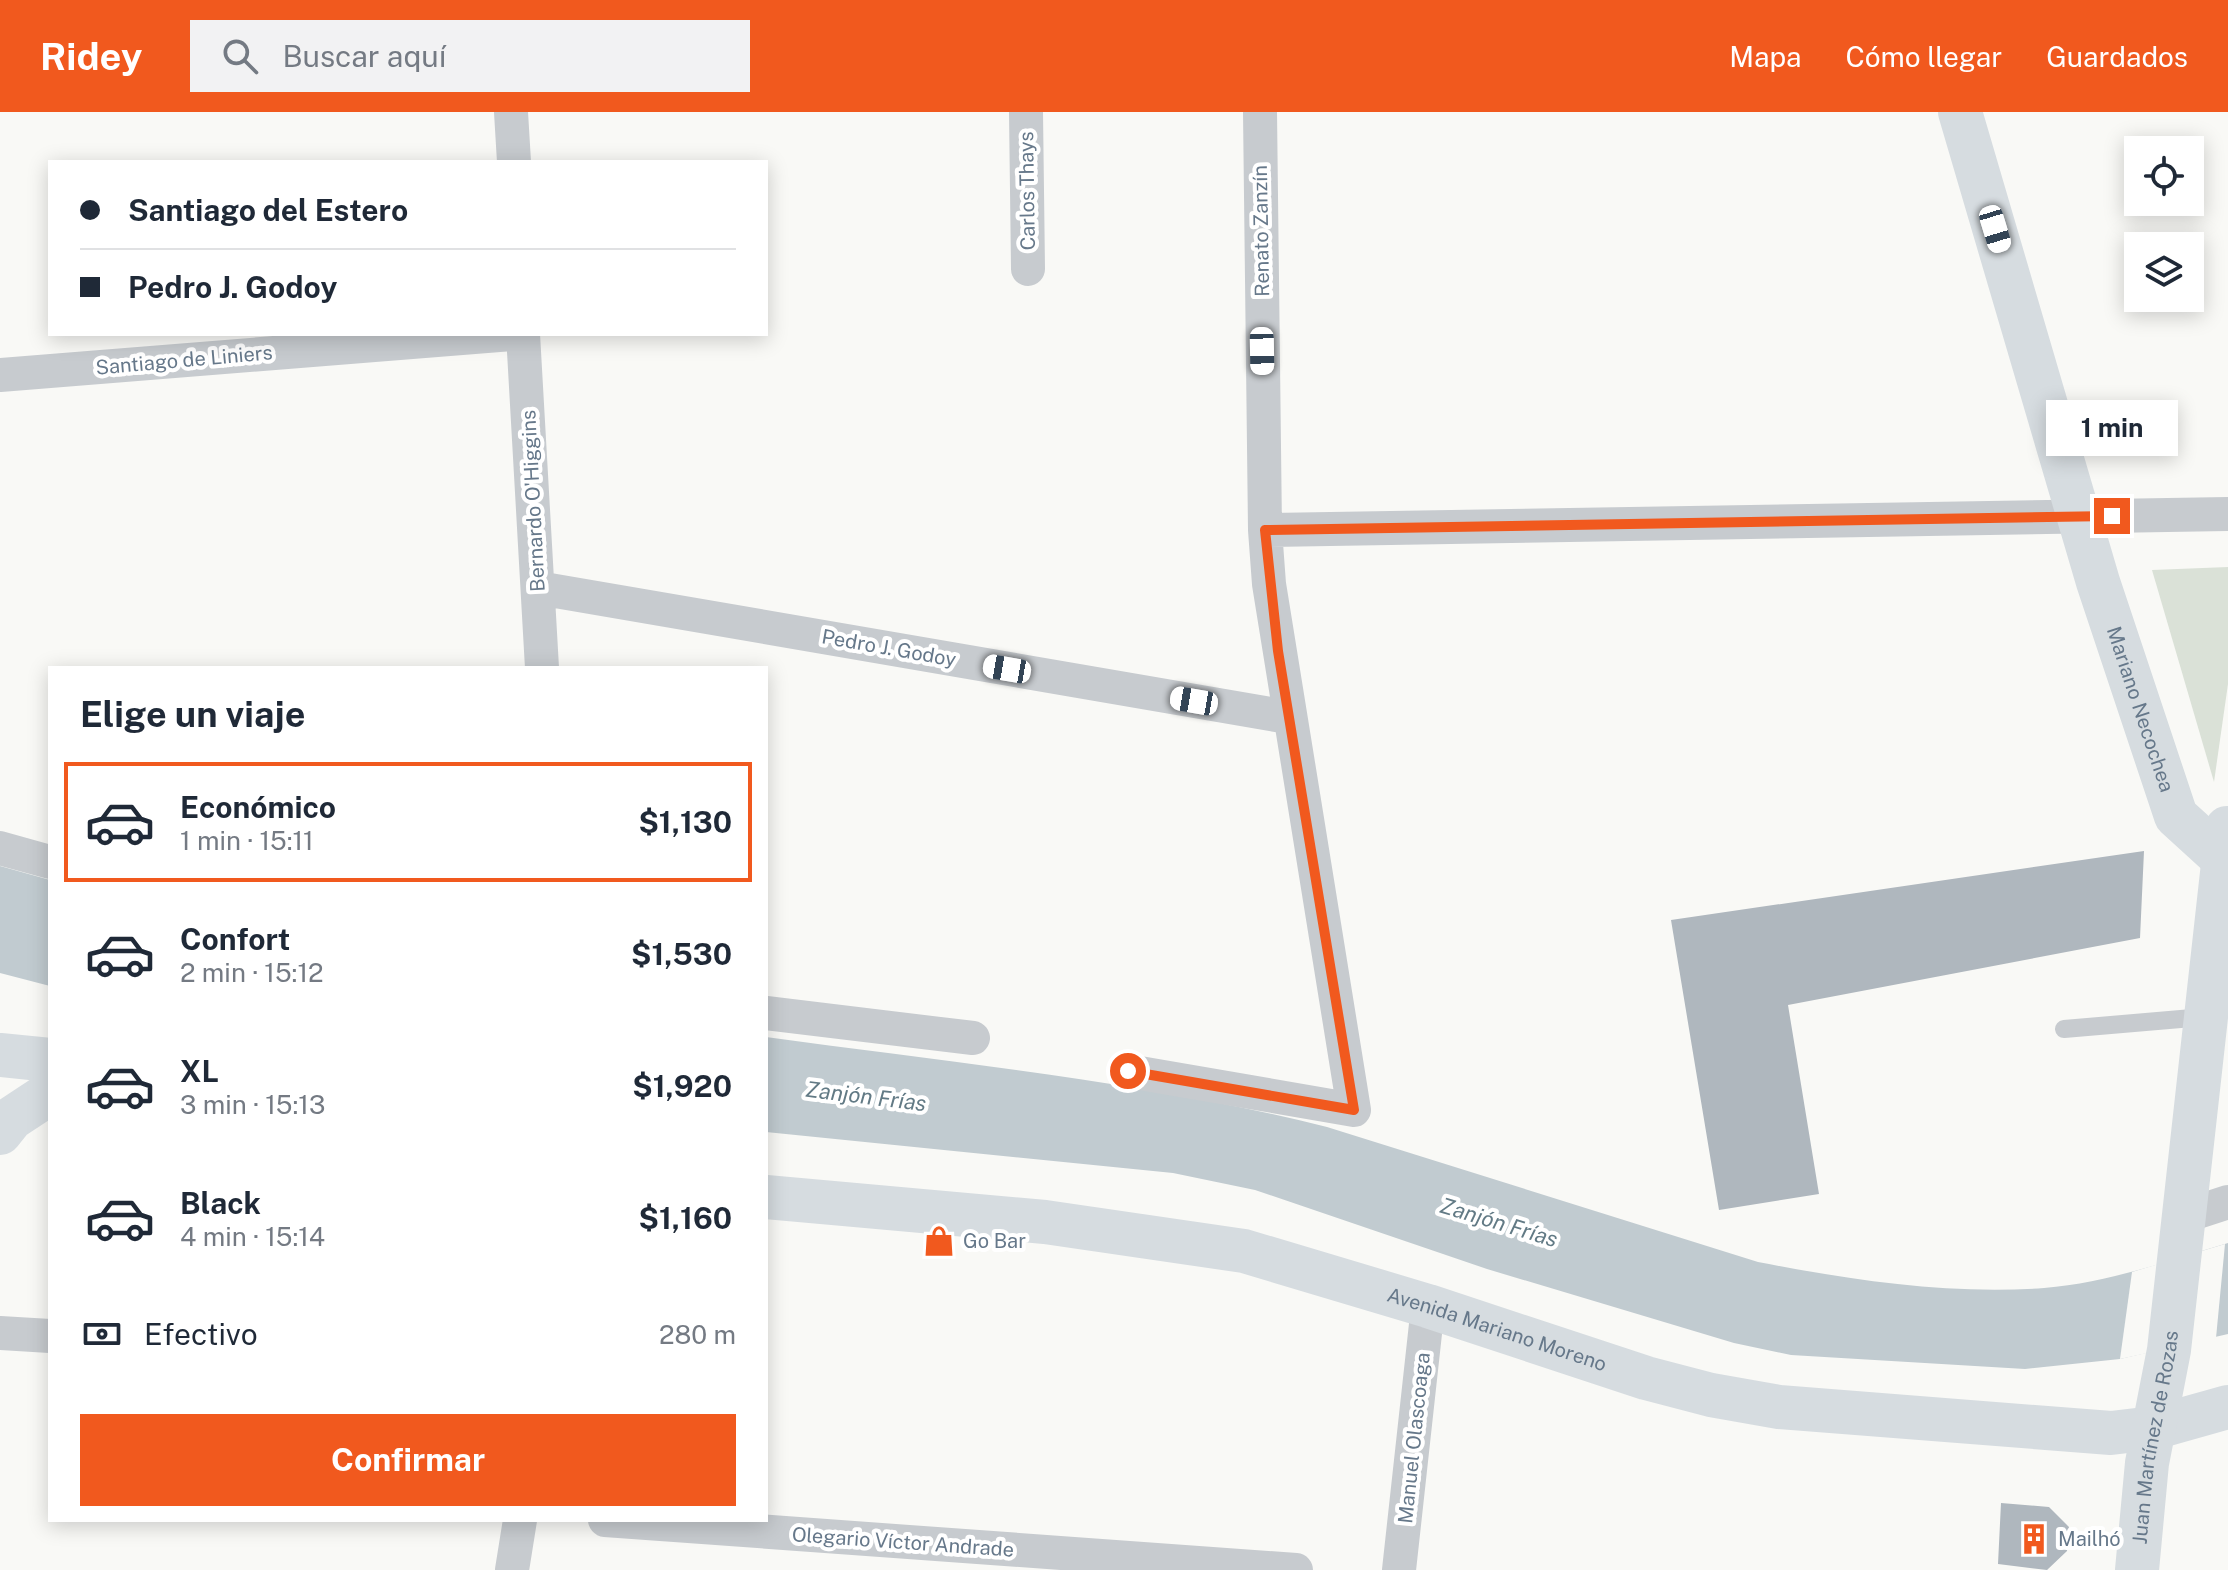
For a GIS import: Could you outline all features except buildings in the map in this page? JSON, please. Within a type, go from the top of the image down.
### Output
[{"type":"main road","name":"Mariano Necochea","points":[[1960,112],[2098,582],[2176,816],[2226,845],[2173,1305]]},
{"type":"main road","points":[[0,1055],[48,1060]]},
{"type":"main road","points":[[0,1133],[12,1118],[48,1094]]},
{"type":"main road","name":"Avenida Mariano Moreno","points":[[768,1197],[1045,1222],[1179,1239],[1244,1251],[1428,1306],[1646,1378],[1711,1395],[1779,1407],[2099,1433],[2153,1428],[2228,1407]]},
{"type":"main road","name":"Juan Martínez de Rozas","points":[[2137,1570],[2153,1428],[2169,1350],[2173,1305]]},
{"type":"street","points":[[511,112],[514,160]]},
{"type":"street","name":"Carlos Thays","points":[[1026,112],[1028,269]]},
{"type":"street","name":"Renato Zanzín","points":[[1128,1071],[1354,1110],[1288,717],[1265,530],[1260,112]]},
{"type":"street","name":"Santiago de Liniers","points":[[0,375],[487,336]]},
{"type":"street","name":"Bernardo O'Higgins","points":[[523,336],[542,666]]},
{"type":"street","points":[[1265,530],[2228,514]]},
{"type":"street","name":"Pedro J. Godoy","points":[[538,588],[1288,717]]},
{"type":"street","points":[[0,848],[48,861]]},
{"type":"street","points":[[768,1013],[973,1038]]},
{"type":"street","points":[[2180,1238],[2228,1202]]},
{"type":"street","name":"Manuel Olascoaga","points":[[1399,1570],[1428,1306]]},
{"type":"street","points":[[0,1333],[48,1336]]},
{"type":"street","points":[[512,1570],[520,1522]]},
{"type":"street","name":"Olegario Víctor Andrade","points":[[633,1522],[1296,1570]]},
{"type":"lane","points":[[2064,1029],[2204,1017]]},
{"type":"shaded area","points":[[2228,567],[2228,684],[2214,782],[2152,570]]},
{"type":"water","points":[[0,866],[48,879],[48,985],[0,973]]},
{"type":"water","name":"Zanjón Frías","points":[[768,1037],[1048,1074],[1258,1111],[1327,1127],[1758,1262],[1864,1280],[1936,1288],[2044,1288],[2114,1276],[2228,1243],[2228,1334],[2120,1359],[2025,1369],[1791,1355],[1734,1343],[1487,1269],[1255,1190],[1173,1173],[768,1132]]},
{"type":"pier","points":[[2225,1244],[2216,1338],[2120,1359],[2132,1272]]},
{"type":"place","name":"Go Bar","points":[[939,1241]]},
{"type":"place","name":"Mailhó","points":[[2034,1539]]},
{"type":"route","points":[[1128,1071],[1354,1110],[1278,651],[1265,530],[2112,516]]}]
